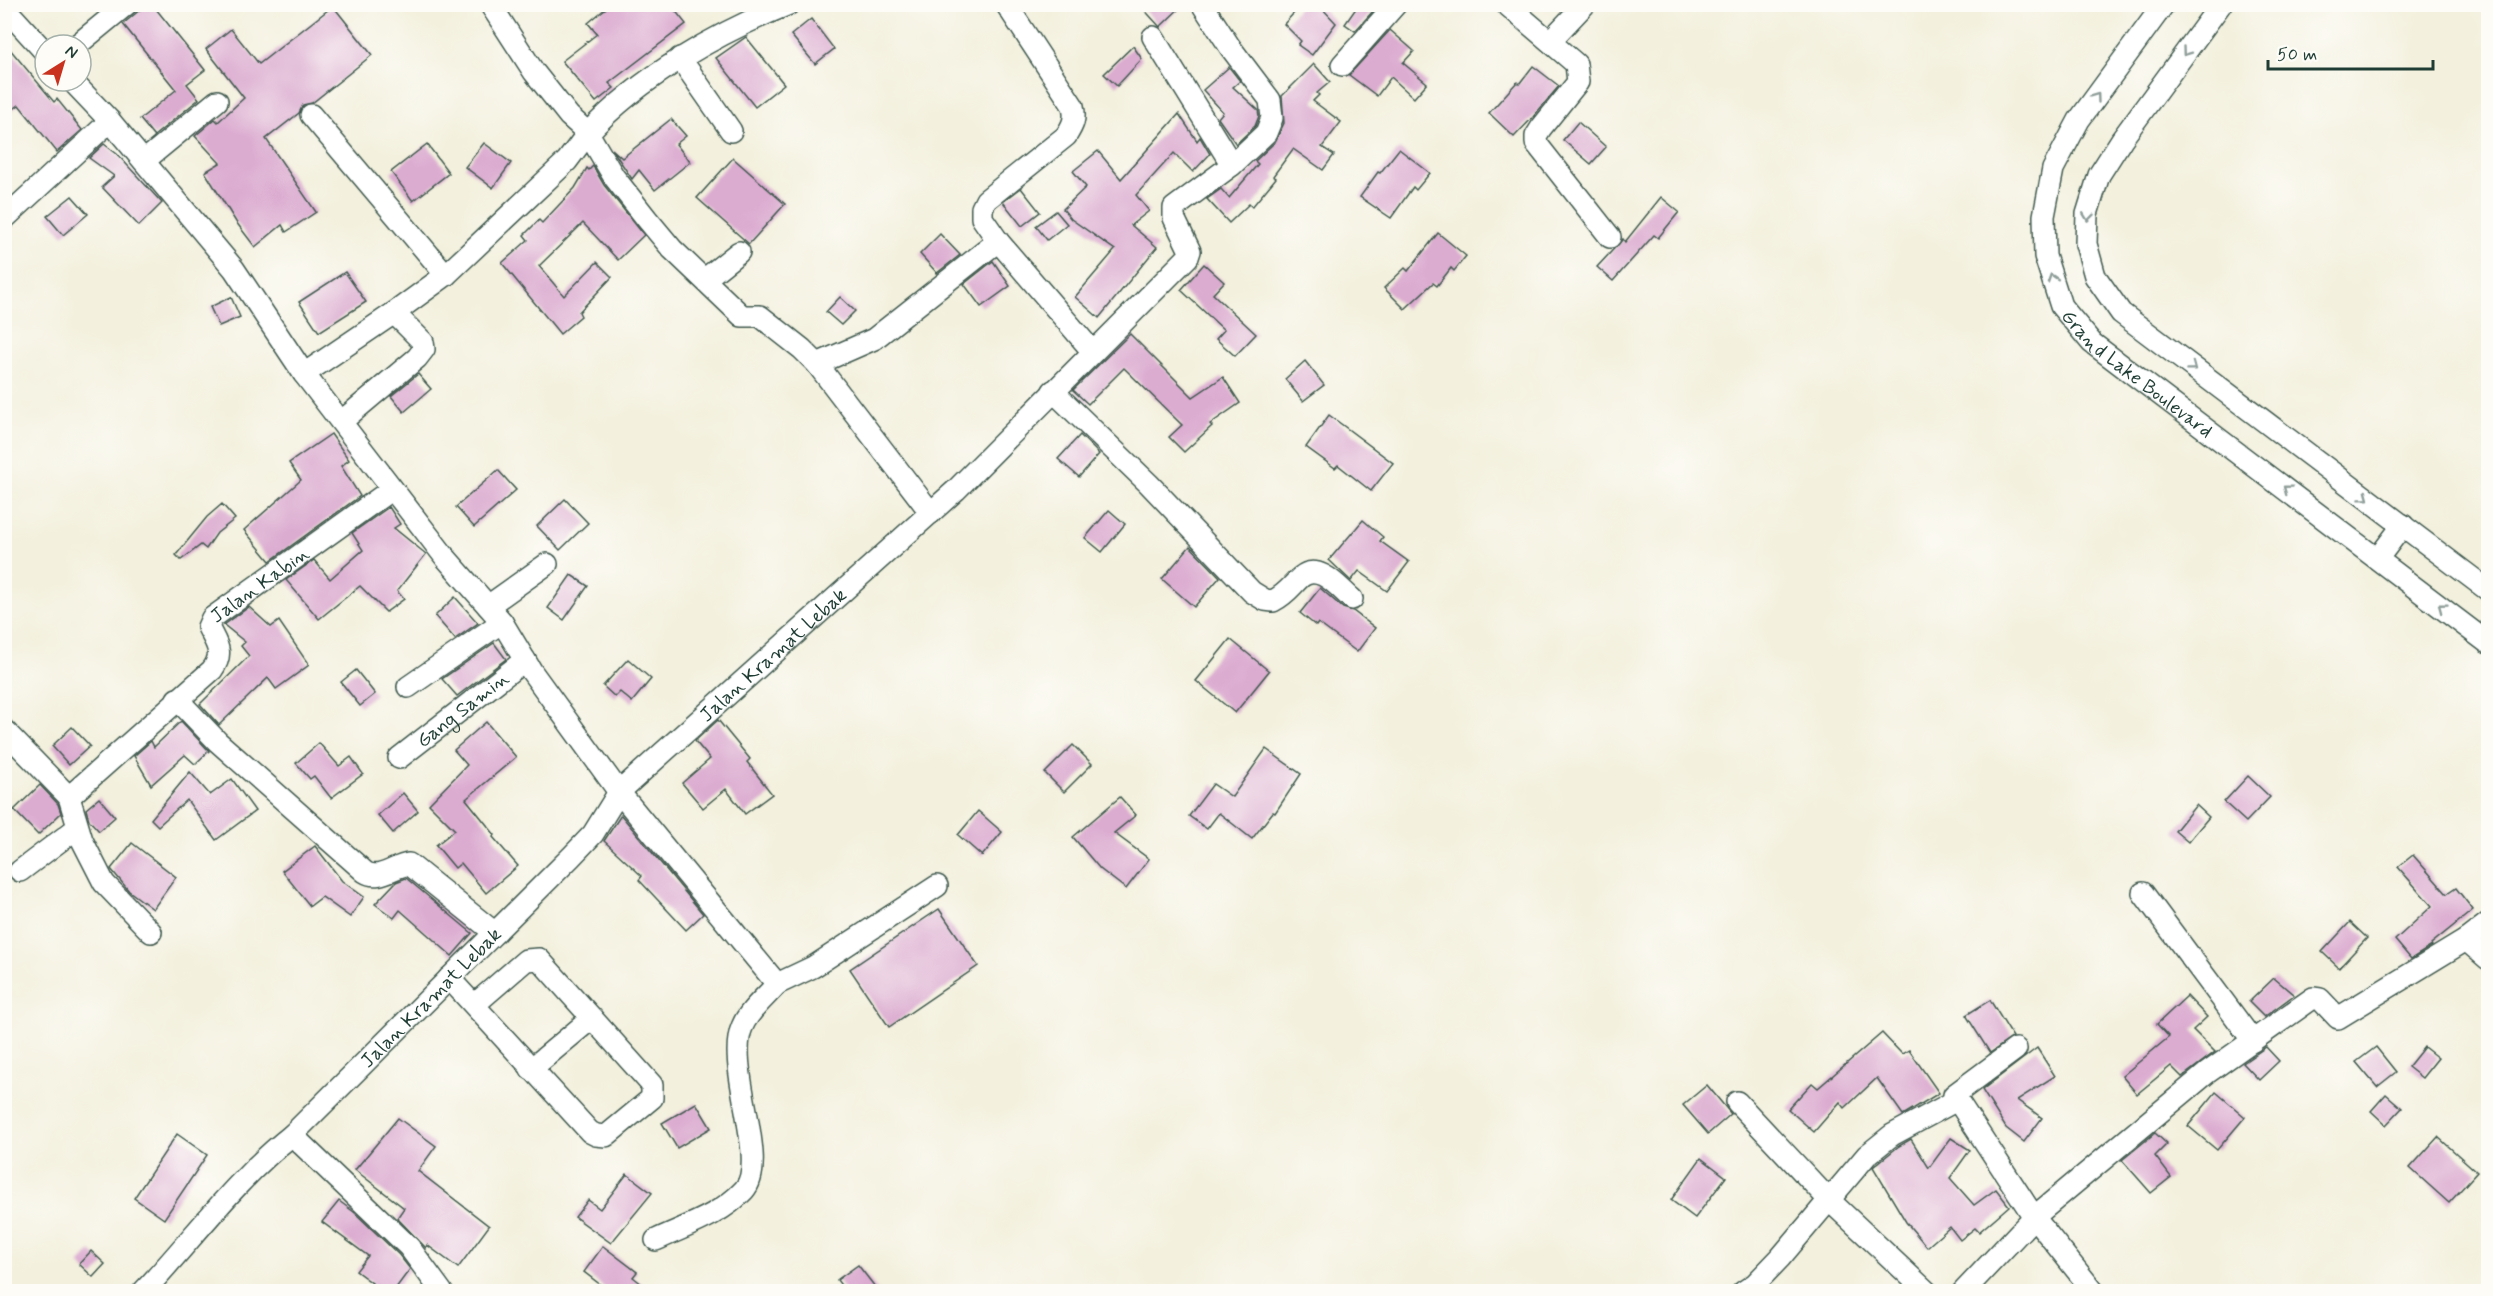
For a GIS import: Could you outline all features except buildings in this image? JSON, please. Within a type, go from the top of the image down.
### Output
[{"type":"street","points":[[91,33],[127,4]]},
{"type":"street","points":[[490,4],[534,72],[570,116],[588,133],[614,177],[672,249],[742,316],[760,316],[802,349],[817,364],[931,513]]},
{"type":"street","points":[[304,374],[446,275],[567,161],[588,133],[610,109],[629,93],[662,73],[680,58],[732,30],[789,4]]},
{"type":"street","points":[[1006,4],[1072,106],[1075,116],[1073,125],[1066,136],[986,200],[982,207],[982,218],[1093,352]]},
{"type":"street","name":"Jalan Kramat Lebak","points":[[143,1292],[214,1209],[268,1154],[292,1135],[593,834],[619,792],[931,513],[1190,254],[1174,218],[1174,208],[1232,165],[1266,133],[1271,126],[1272,108],[1270,100],[1230,47],[1202,4]]},
{"type":"street","points":[[1342,65],[1396,4]]},
{"type":"street","points":[[1506,4],[1576,64],[1578,82],[1541,128],[1536,136],[1536,143],[1611,237]]},
{"type":"street","points":[[1550,41],[1585,4]]},
{"type":"street","name":"Grand Lake Boulevard","points":[[2164,4],[2079,120],[2054,169],[2044,216],[2045,256],[2061,306],[2092,343],[2488,643]]},
{"type":"street","name":"Grand Lake Boulevard","points":[[2221,4],[2122,139],[2099,175],[2087,214],[2086,244],[2095,276],[2121,313],[2488,590]]},
{"type":"street","points":[[4,7],[33,39]]},
{"type":"street","points":[[1153,38],[1232,165]]},
{"type":"street","points":[[680,58],[731,131]]},
{"type":"street","points":[[83,93],[110,121],[234,269],[304,374],[445,557],[502,622],[525,660],[619,792],[777,984]]},
{"type":"street","points":[[144,161],[217,101]]},
{"type":"street","points":[[311,115],[446,275]]},
{"type":"street","points":[[4,219],[110,121]]},
{"type":"street","points":[[817,364],[874,339],[998,240]]},
{"type":"street","points":[[705,279],[739,252]]},
{"type":"street","points":[[342,421],[417,358],[424,349],[423,342],[394,313]]},
{"type":"street","points":[[1053,391],[1149,484],[1252,592],[1273,602],[1292,588],[1302,576],[1313,571],[1322,574],[1352,598]]},
{"type":"street","name":"Jalan Kabin","points":[[69,797],[218,661],[220,652],[208,627],[212,618],[392,489]]},
{"type":"street","points":[[2378,558],[2403,525]]},
{"type":"street","points":[[488,606],[547,564]]},
{"type":"street","points":[[408,687],[502,622]]},
{"type":"street","name":"Gang Samin","points":[[399,758],[525,660]]},
{"type":"street","points":[[177,699],[218,742],[365,872],[371,876],[377,875],[409,864],[495,933]]},
{"type":"street","points":[[4,730],[69,797],[77,828],[104,883],[151,932]]},
{"type":"street","points":[[20,871],[77,828]]},
{"type":"street","points":[[656,1240],[715,1214],[746,1189],[754,1158],[741,1075],[739,1039],[746,1020],[777,984],[813,967],[938,886]]},
{"type":"street","points":[[2143,893],[2253,1041]]},
{"type":"street","points":[[1964,1292],[2034,1216],[2207,1073],[2313,998],[2320,999],[2338,1018],[2466,940],[2488,923]]},
{"type":"street","points":[[2466,940],[2488,959]]},
{"type":"street","points":[[449,978],[590,1132],[606,1136],[648,1102],[654,1091],[652,1085],[539,958],[526,960],[474,1005]]},
{"type":"street","points":[[531,1068],[592,1018]]},
{"type":"street","points":[[2016,1049],[1957,1091],[1954,1095],[1955,1101],[2034,1216],[2094,1292]]},
{"type":"street","points":[[1743,1292],[1755,1284],[1780,1258],[1867,1155],[1892,1135],[1955,1101]]},
{"type":"street","points":[[1737,1102],[1830,1201],[1927,1292]]},
{"type":"street","points":[[292,1135],[409,1247],[442,1292]]}]
